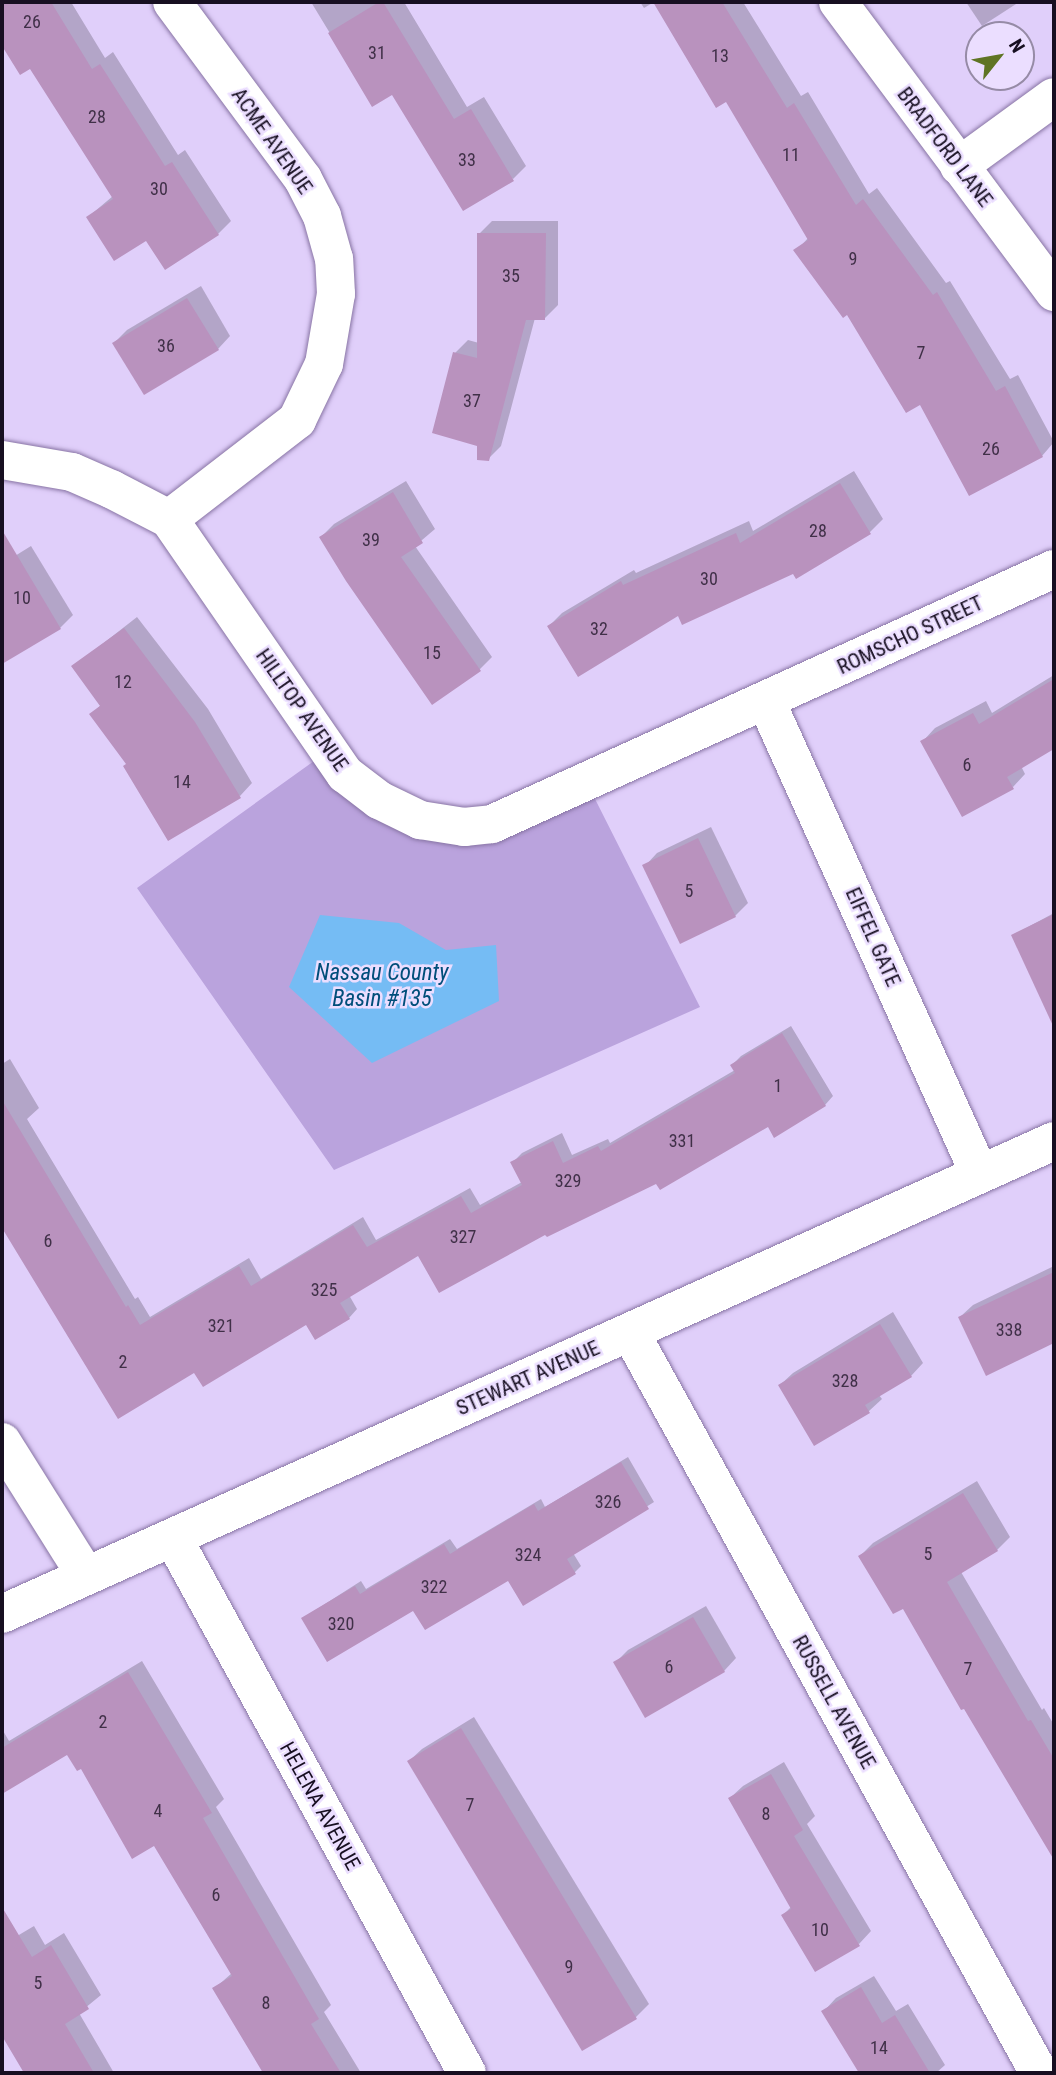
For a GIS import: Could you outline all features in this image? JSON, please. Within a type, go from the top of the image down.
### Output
[{"type":"street","name":"ACME AVENUE","points":[[169,519],[297,421],[324,364],[336,295],[334,259],[323,216],[303,179],[172,2]]},
{"type":"street","name":"BRADFORD LANE","points":[[838,2],[1054,292]]},
{"type":"street","points":[[959,166],[1054,97]]},
{"type":"street","name":"HILLTOP AVENUE","points":[[2,460],[72,472],[169,519],[345,774],[379,800],[420,820],[464,827],[492,824],[766,701]]},
{"type":"street","name":"ROMSCHO STREET","points":[[766,701],[1054,569]]},
{"type":"street","name":"EIFFEL GATE","points":[[766,701],[979,1173]]},
{"type":"street","name":"STEWART AVENUE","points":[[2,1614],[1054,1141]]},
{"type":"street","name":"RUSSELL AVENUE","points":[[630,1332],[1039,2073]]},
{"type":"street","points":[[2,1442],[86,1576]]},
{"type":"street","name":"HELENA AVENUE","points":[[173,1538],[467,2073]]},
{"type":"shaded area","points":[[321,756],[448,843],[593,795],[700,1007],[334,1170],[137,888]]},
{"type":"water","name":"Nassau County Basin #135","points":[[320,915],[399,923],[446,950],[496,945],[499,1001],[372,1063],[289,987]]},
{"type":"building","points":[[2,2],[51,2],[92,69],[100,64],[165,166],[172,162],[219,235],[165,270],[146,241],[114,261],[86,217],[113,199],[30,69],[20,75],[2,46]]},
{"type":"building","points":[[383,2],[454,119],[471,109],[514,181],[463,211],[392,95],[372,107],[328,33]]},
{"type":"building","points":[[653,2],[722,2],[787,108],[794,103],[856,205],[863,199],[933,295],[937,292],[996,391],[1005,386],[1043,457],[969,496],[920,405],[906,413],[847,315],[843,318],[793,250],[808,240],[726,102],[716,108]]},
{"type":"building","points":[[477,233],[546,233],[545,320],[526,320],[489,461],[477,460],[477,446],[432,433],[453,352],[477,358]]},
{"type":"building","points":[[187,298],[219,350],[144,395],[112,343]]},
{"type":"building","points":[[840,483],[871,534],[796,579],[793,574],[682,625],[678,616],[578,677],[547,626],[621,581],[623,585],[736,533],[740,543]]},
{"type":"building","points":[[393,492],[423,543],[401,557],[481,671],[432,705],[346,581],[319,537]]},
{"type":"building","points":[[2,530],[61,629],[2,664]]},
{"type":"building","points":[[124,628],[195,722],[241,798],[168,841],[123,766],[126,764],[89,714],[100,706],[71,666]]},
{"type":"building","points":[[1054,679],[1054,749],[1007,777],[1014,789],[962,817],[920,741],[973,713],[979,724]]},
{"type":"building","points":[[698,838],[736,917],[680,944],[642,865]]},
{"type":"building","points":[[1054,914],[1054,1028],[1011,935]]},
{"type":"building","points":[[782,1033],[826,1106],[774,1138],[768,1127],[660,1190],[656,1184],[547,1237],[545,1235],[439,1293],[418,1256],[340,1303],[350,1319],[315,1340],[306,1325],[203,1387],[194,1373],[118,1419],[2,1228],[2,1100],[126,1307],[128,1305],[140,1325],[239,1266],[251,1286],[353,1225],[367,1247],[461,1196],[471,1213],[522,1185],[510,1162],[553,1141],[563,1163],[598,1146],[601,1151],[735,1073],[730,1065]]},
{"type":"building","points":[[1054,1272],[1054,1343],[986,1376],[958,1317]]},
{"type":"building","points":[[880,1324],[912,1377],[865,1405],[870,1413],[814,1446],[778,1385]]},
{"type":"building","points":[[621,1462],[649,1509],[567,1559],[576,1574],[523,1606],[508,1581],[425,1630],[413,1611],[327,1662],[301,1618],[355,1586],[360,1594],[444,1544],[450,1554],[534,1504],[538,1511]]},
{"type":"building","points":[[963,1493],[998,1551],[947,1582],[1028,1721],[1031,1720],[1054,1759],[1054,1860],[964,1709],[961,1710],[903,1609],[893,1614],[858,1556]]},
{"type":"building","points":[[693,1617],[725,1672],[645,1718],[613,1662]]},
{"type":"building","points":[[128,1672],[212,1813],[203,1818],[319,2019],[311,2024],[341,2073],[263,2073],[212,1988],[232,1976],[154,1846],[132,1859],[81,1769],[77,1771],[67,1755],[2,1794],[2,1748]]},
{"type":"building","points":[[461,1728],[637,2019],[582,2051],[407,1761]]},
{"type":"building","points":[[771,1774],[803,1830],[794,1836],[860,1946],[815,1972],[781,1915],[791,1909],[728,1798]]},
{"type":"building","points":[[2,1907],[32,1957],[51,1945],[89,2009],[65,2024],[94,2073],[24,2073],[2,2036]]},
{"type":"building","points":[[861,1987],[882,2023],[895,2015],[930,2073],[859,2073],[821,2011]]}]
